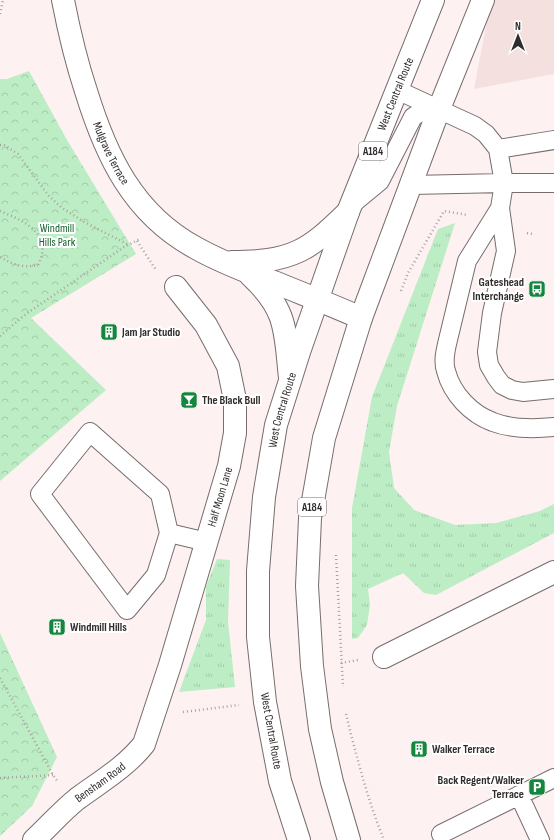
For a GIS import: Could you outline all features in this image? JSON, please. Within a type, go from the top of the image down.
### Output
[{"type":"main road","name":"Mulgrave Terrace","points":[[63,0],[77,63],[102,139],[113,163],[130,189],[146,209],[162,225],[195,248],[223,262],[361,318]]},
{"type":"main road","name":"West Central Route","points":[[299,840],[280,781],[265,702],[258,637],[258,571],[264,497],[276,425],[290,378],[350,209],[433,0]]},
{"type":"main road","name":"A184","points":[[349,840],[332,782],[320,729],[312,666],[307,586],[310,518],[324,438],[361,318],[483,0]]},
{"type":"main road","name":"Mulgrave Terrace","points":[[223,262],[266,261],[286,256],[311,244],[350,209]]},
{"type":"main road","name":"Mulgrave Terrace","points":[[246,271],[269,294],[276,304],[284,327],[290,378]]},
{"type":"main road","name":"Half Moon Lane","points":[[154,715],[229,466],[235,433],[235,400],[228,366],[206,325],[176,287]]},
{"type":"main road","points":[[384,657],[554,572]]},
{"type":"main road","name":"Bensham Road","points":[[34,840],[75,801],[126,764],[137,754],[144,744],[154,715]]},
{"type":"lane","points":[[397,90],[475,126],[486,134],[498,149],[504,183],[499,219],[506,251],[492,313],[487,352],[489,365],[502,385],[512,390],[524,392],[554,389]]},
{"type":"lane","points":[[350,209],[380,181],[413,117],[421,111],[440,109]]},
{"type":"lane","points":[[498,149],[554,140]]},
{"type":"lane","points":[[411,185],[554,183]]},
{"type":"lane","points":[[499,219],[467,261],[444,357],[445,370],[454,390],[475,413],[484,418],[493,422],[512,426],[535,428],[554,427]]},
{"type":"lane","points":[[90,432],[160,494],[169,533],[156,575],[127,610],[40,494],[90,432]]},
{"type":"lane","points":[[169,533],[207,542]]},
{"type":"lane","points":[[441,834],[554,778]]},
{"type":"lane","points":[[519,795],[540,840]]},
{"type":"path","points":[[0,14],[3,0]]},
{"type":"path","points":[[0,145],[4,145],[18,154],[48,195],[62,208],[86,223],[128,245]]},
{"type":"path","points":[[0,211],[23,221],[37,233],[43,242],[44,255],[38,265],[29,267],[15,265],[0,257]]},
{"type":"path","points":[[400,294],[408,273],[444,211],[499,219],[533,234]]},
{"type":"path","points":[[137,241],[161,278],[176,287]]},
{"type":"path","points":[[0,336],[26,314],[124,247]]},
{"type":"path","points":[[336,555],[344,692]]},
{"type":"path","points":[[0,678],[53,775],[75,801]]},
{"type":"path","points":[[345,706],[352,737],[377,822],[384,840]]},
{"type":"path","points":[[0,778],[53,775]]},
{"type":"shaded area","points":[[491,0],[554,0],[554,74],[474,89]]},
{"type":"green space","name":"Windmill Hills Park","points":[[29,71],[67,140],[136,254],[31,318],[106,390],[0,481],[0,79],[7,79]]},
{"type":"green space","points":[[455,223],[397,406],[389,452],[394,488],[414,510],[455,525],[496,523],[540,511],[554,504],[554,533],[436,595],[424,593],[403,573],[368,589],[370,605],[367,625],[358,638],[352,639],[352,508],[372,397],[438,229]]},
{"type":"green space","points":[[217,559],[230,560],[228,622],[235,687],[179,692],[206,620],[206,587]]},
{"type":"green space","points":[[0,633],[57,757],[32,806],[0,836]]},
{"type":"place","name":"Gateshead Interchange","points":[[537,289]]},
{"type":"place","name":"Jam Jar Studio","points":[[109,332]]},
{"type":"place","name":"The Black Bull","points":[[189,400]]},
{"type":"place","name":"Windmill Hills","points":[[57,627]]},
{"type":"place","name":"Walker Terrace","points":[[419,749]]},
{"type":"place","name":"Back Regent/Walker Terrace","points":[[537,787]]}]
